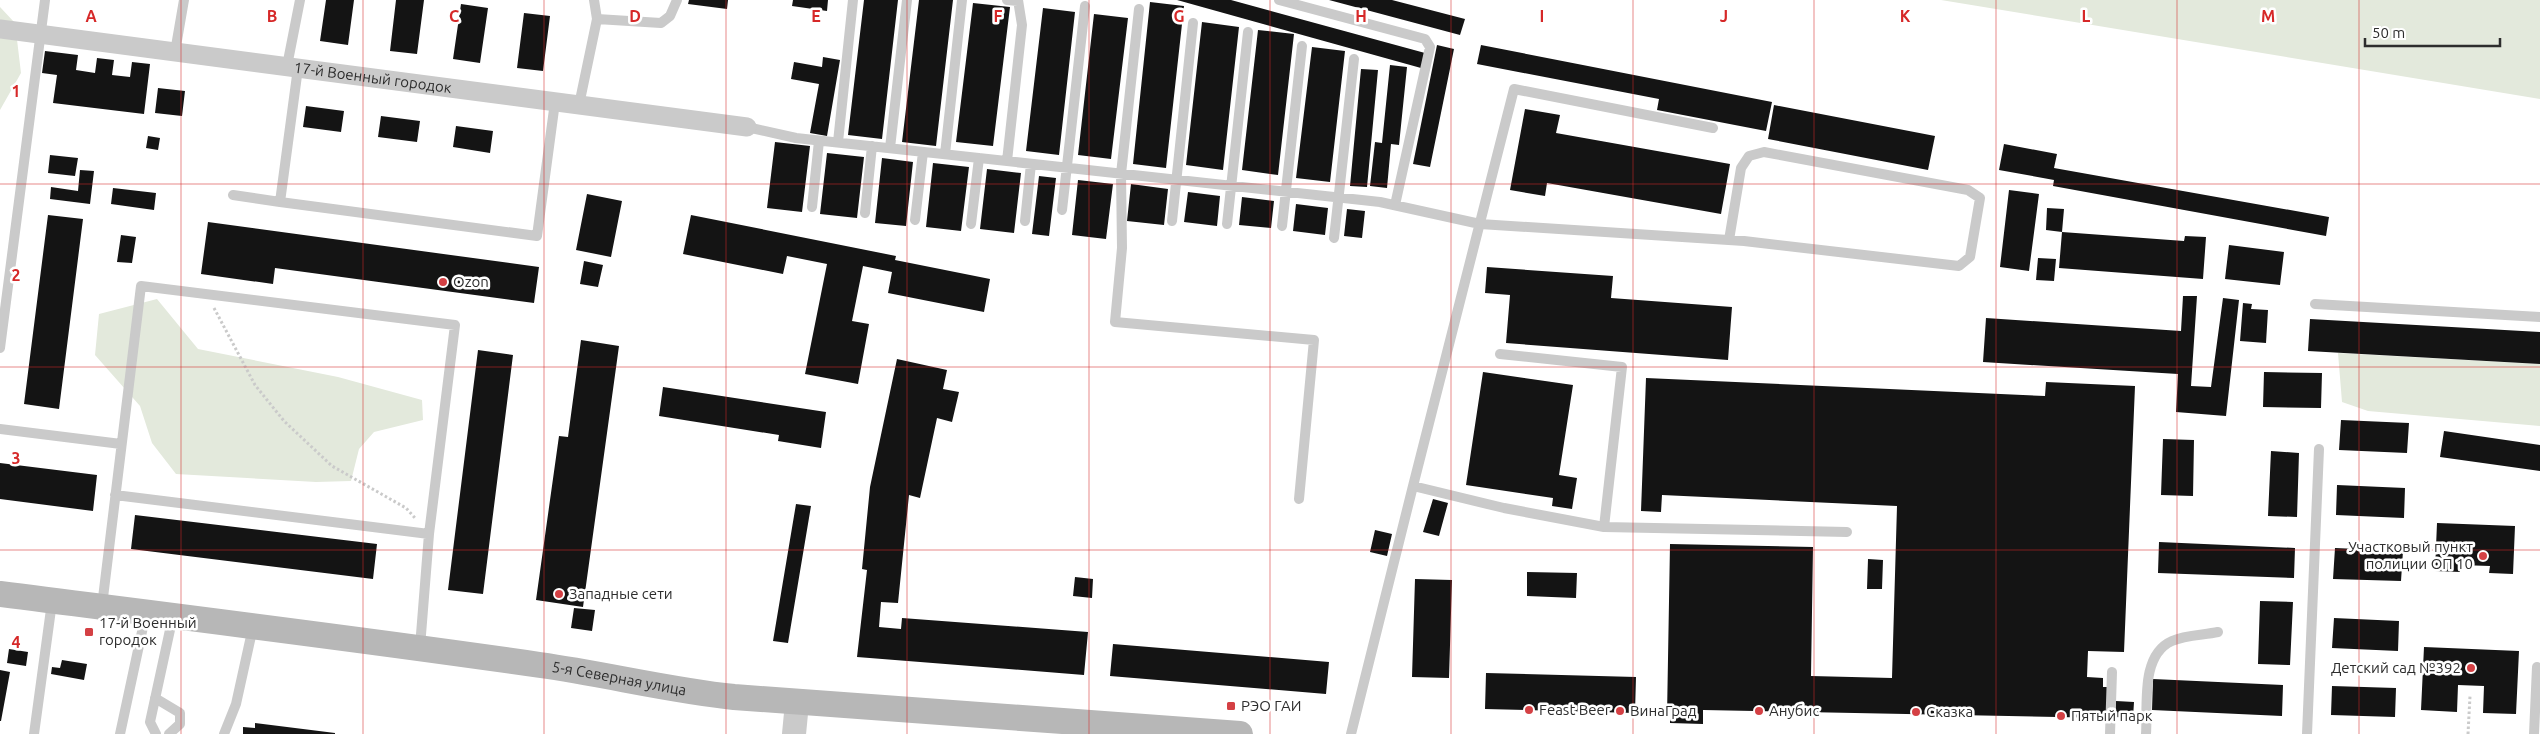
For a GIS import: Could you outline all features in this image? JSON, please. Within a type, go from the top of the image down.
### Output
[{"type":"main road","name":"5-я Северная улица","points":[[0,594],[174,615],[551,666],[699,693],[1085,729],[1240,734]]},
{"type":"street","name":"17-й Военный городок","points":[[0,29],[747,127]]},
{"type":"street","points":[[794,734],[797,703]]},
{"type":"lane","points":[[0,348],[39,33],[45,0]]},
{"type":"lane","points":[[176,52],[184,0]]},
{"type":"lane","points":[[280,202],[300,0]]},
{"type":"lane","points":[[579,105],[597,19],[594,0]]},
{"type":"lane","points":[[597,19],[661,23],[670,16],[677,0]]},
{"type":"lane","points":[[838,142],[853,0]]},
{"type":"lane","points":[[890,148],[907,0]]},
{"type":"lane","points":[[945,154],[962,0]]},
{"type":"lane","points":[[1007,161],[1022,25],[1014,0]]},
{"type":"lane","points":[[1279,0],[1425,39],[1430,47],[1395,205]]},
{"type":"lane","points":[[1062,210],[1085,6]]},
{"type":"lane","points":[[1139,9],[1121,174],[1122,248],[1115,322],[1314,340],[1300,500]]},
{"type":"lane","points":[[1172,221],[1193,23]]},
{"type":"lane","points":[[1227,224],[1248,32]]},
{"type":"lane","points":[[1282,226],[1302,46]]},
{"type":"lane","points":[[1334,238],[1354,59]]},
{"type":"lane","points":[[1351,734],[1514,89],[1713,128]]},
{"type":"lane","points":[[233,195],[536,236],[555,102]]},
{"type":"lane","points":[[747,127],[819,140],[1395,205],[1480,224],[1729,240],[1959,266],[1970,257],[1980,198],[1968,190],[1764,152],[1748,156],[1740,168],[1729,240]]},
{"type":"lane","points":[[812,207],[819,140]]},
{"type":"lane","points":[[865,213],[872,146]]},
{"type":"lane","points":[[915,220],[923,152]]},
{"type":"lane","points":[[971,224],[979,158]]},
{"type":"lane","points":[[1025,221],[1031,164]]},
{"type":"lane","points":[[102,607],[140,286],[456,325],[429,534],[420,648]]},
{"type":"lane","points":[[2315,304],[2540,317]]},
{"type":"lane","points":[[1500,354],[1622,367],[1604,527]]},
{"type":"lane","points":[[0,429],[121,444]]},
{"type":"lane","points":[[2307,734],[2319,449]]},
{"type":"lane","points":[[1413,486],[1504,508],[1604,527],[1847,532]]},
{"type":"lane","points":[[115,495],[429,534]]},
{"type":"lane","points":[[34,734],[52,601]]},
{"type":"lane","points":[[120,734],[146,612]]},
{"type":"lane","points":[[156,734],[150,722],[174,615]]},
{"type":"lane","points":[[224,734],[236,704],[253,626]]},
{"type":"lane","points":[[2146,734],[2150,669],[2157,652],[2172,641],[2218,632]]},
{"type":"lane","points":[[2534,734],[2536,667]]},
{"type":"lane","points":[[2110,734],[2112,672]]},
{"type":"lane","points":[[156,698],[180,713],[180,724],[169,734]]},
{"type":"path","points":[[206,294],[255,385],[284,422],[332,466],[406,508],[429,534]]},
{"type":"path","points":[[2468,734],[2470,696]]},
{"type":"shaded area","points":[[1941,0],[2540,0],[2540,99]]},
{"type":"shaded area","points":[[0,7],[15,23],[21,73],[0,110]]},
{"type":"shaded area","points":[[157,299],[198,349],[338,377],[422,400],[423,420],[374,432],[359,449],[351,481],[316,482],[176,474],[152,443],[140,406],[95,355],[99,314]]},
{"type":"shaded area","points":[[2338,353],[2540,364],[2540,426],[2368,411],[2342,402]]},
{"type":"building","points":[[326,0],[354,0],[348,45],[320,41]]},
{"type":"building","points":[[396,0],[424,0],[417,54],[390,51]]},
{"type":"building","points":[[689,0],[728,0],[727,9],[688,4]]},
{"type":"building","points":[[793,0],[828,0],[827,11],[792,6]]},
{"type":"building","points":[[864,0],[898,0],[882,139],[848,135]]},
{"type":"building","points":[[919,0],[953,0],[936,146],[902,142]]},
{"type":"building","points":[[1177,0],[1231,0],[1425,53],[1421,68]]},
{"type":"building","points":[[1329,0],[1392,0],[1465,19],[1460,35]]},
{"type":"building","points":[[1150,2],[1184,6],[1166,168],[1133,164]]},
{"type":"building","points":[[973,3],[1010,7],[993,146],[956,142]]},
{"type":"building","points":[[461,4],[488,8],[480,63],[453,59]]},
{"type":"building","points":[[1043,8],[1075,12],[1059,155],[1026,151]]},
{"type":"building","points":[[524,13],[550,16],[543,71],[517,68]]},
{"type":"building","points":[[1094,14],[1128,18],[1111,159],[1078,155]]},
{"type":"building","points":[[1202,22],[1239,27],[1223,170],[1186,165]]},
{"type":"building","points":[[1258,30],[1294,34],[1278,175],[1242,170]]},
{"type":"building","points":[[1437,45],[1454,49],[1430,167],[1413,164]]},
{"type":"building","points":[[1481,45],[1772,102],[1766,131],[1657,110],[1659,99],[1477,64]]},
{"type":"building","points":[[1312,47],[1345,51],[1330,182],[1296,178]]},
{"type":"building","points":[[45,51],[78,55],[76,70],[95,73],[97,58],[114,60],[112,75],[130,77],[132,62],[150,64],[144,114],[53,103],[57,75],[42,73]]},
{"type":"building","points":[[823,57],[840,60],[827,136],[810,133],[819,84],[791,79],[794,62],[822,67]]},
{"type":"building","points":[[1390,65],[1407,67],[1399,145],[1391,144],[1387,188],[1370,186],[1375,142],[1382,143]]},
{"type":"building","points":[[1361,69],[1378,70],[1367,187],[1350,186]]},
{"type":"building","points":[[158,88],[185,91],[182,116],[155,113]]},
{"type":"building","points":[[1774,105],[1935,136],[1928,170],[1768,139]]},
{"type":"building","points":[[306,106],[344,111],[341,132],[303,127]]},
{"type":"building","points":[[1525,109],[1560,115],[1556,133],[1730,164],[1721,214],[1547,183],[1545,196],[1510,190]]},
{"type":"building","points":[[381,116],[420,121],[417,142],[378,137]]},
{"type":"building","points":[[456,126],[493,131],[490,153],[453,147]]},
{"type":"building","points":[[148,136],[160,138],[158,150],[146,148]]},
{"type":"building","points":[[775,142],[810,146],[802,212],[767,208]]},
{"type":"building","points":[[2004,144],[2057,154],[2054,168],[2329,217],[2326,236],[2053,186],[2054,180],[1999,170]]},
{"type":"building","points":[[827,153],[864,157],[857,218],[820,214]]},
{"type":"building","points":[[50,155],[78,158],[75,176],[48,173]]},
{"type":"building","points":[[882,158],[913,162],[906,226],[875,223]]},
{"type":"building","points":[[933,163],[969,167],[961,231],[926,227]]},
{"type":"building","points":[[987,169],[1021,173],[1014,233],[980,229]]},
{"type":"building","points":[[80,170],[94,171],[90,204],[50,199],[51,187],[78,191]]},
{"type":"building","points":[[1039,176],[1056,178],[1049,236],[1032,234]]},
{"type":"building","points":[[1078,180],[1113,184],[1106,239],[1072,235]]},
{"type":"building","points":[[1131,184],[1168,189],[1164,225],[1127,221]]},
{"type":"building","points":[[113,188],[156,193],[154,210],[111,204]]},
{"type":"building","points":[[2009,190],[2039,194],[2029,271],[2000,267]]},
{"type":"building","points":[[1188,192],[1220,196],[1217,226],[1184,222]]},
{"type":"building","points":[[587,194],[622,201],[611,257],[576,250]]},
{"type":"building","points":[[1242,197],[1274,201],[1271,228],[1239,225]]},
{"type":"building","points":[[1296,204],[1328,208],[1325,235],[1293,231]]},
{"type":"building","points":[[2047,208],[2064,209],[2062,232],[2046,230]]},
{"type":"building","points":[[1347,209],[1365,211],[1362,238],[1344,236]]},
{"type":"building","points":[[48,215],[83,219],[59,409],[24,404]]},
{"type":"building","points":[[691,215],[896,256],[895,260],[990,279],[984,312],[888,293],[892,272],[863,266],[852,321],[869,324],[858,384],[805,374],[827,264],[787,256],[783,274],[683,254]]},
{"type":"building","points":[[208,222],[539,267],[534,303],[275,268],[273,284],[201,274]]},
{"type":"building","points":[[2062,232],[2184,241],[2185,236],[2206,237],[2203,279],[2059,268]]},
{"type":"building","points":[[121,235],[136,237],[132,263],[117,262]]},
{"type":"building","points":[[2229,245],[2284,252],[2280,285],[2225,279]]},
{"type":"building","points":[[2038,258],[2056,259],[2054,281],[2036,280]]},
{"type":"building","points":[[584,261],[603,265],[598,287],[580,284]]},
{"type":"building","points":[[1487,267],[1613,276],[1611,298],[1732,307],[1728,360],[1506,343],[1510,295],[1485,293]]},
{"type":"building","points":[[2183,296],[2197,296],[2191,386],[2211,387],[2223,298],[2239,300],[2226,416],[2176,412],[2178,374],[1983,362],[1986,318],[2181,331]]},
{"type":"building","points":[[2243,303],[2252,304],[2251,309],[2268,310],[2266,343],[2240,341]]},
{"type":"building","points":[[2310,319],[2540,332],[2540,364],[2308,351]]},
{"type":"building","points":[[581,340],[619,346],[583,607],[536,600],[559,436],[568,437]]},
{"type":"building","points":[[478,350],[513,355],[483,594],[448,590]]},
{"type":"building","points":[[897,359],[947,370],[943,389],[959,392],[952,422],[937,418],[920,498],[909,495],[898,603],[881,602],[879,627],[901,629],[902,618],[1088,632],[1084,675],[857,657],[867,570],[862,569],[870,487]]},
{"type":"building","points":[[1483,372],[1573,385],[1559,475],[1577,478],[1572,509],[1552,506],[1553,498],[1466,485]]},
{"type":"building","points":[[2264,372],[2322,373],[2321,408],[2263,407]]},
{"type":"building","points":[[1646,378],[2045,396],[2046,382],[2135,386],[2124,652],[2088,651],[2087,677],[2103,678],[2103,687],[2109,687],[2108,718],[1703,710],[1703,724],[1670,723],[1670,716],[1667,716],[1670,544],[1813,547],[1811,676],[1892,678],[1897,506],[1662,495],[1661,512],[1641,511]]},
{"type":"building","points":[[663,387],[826,412],[821,448],[778,441],[779,435],[659,416]]},
{"type":"building","points":[[2341,420],[2409,423],[2407,453],[2339,450]]},
{"type":"building","points":[[2444,431],[2540,445],[2540,471],[2440,457]]},
{"type":"building","points":[[2163,439],[2194,440],[2193,496],[2161,495]]},
{"type":"building","points":[[2271,451],[2299,453],[2297,517],[2268,516]]},
{"type":"building","points":[[0,463],[97,475],[93,511],[0,499]]},
{"type":"building","points":[[2337,485],[2405,488],[2404,518],[2336,515]]},
{"type":"building","points":[[1433,499],[1448,503],[1439,536],[1423,532]]},
{"type":"building","points":[[796,504],[811,506],[788,643],[773,641]]},
{"type":"building","points":[[135,515],[377,544],[373,579],[131,549]]},
{"type":"building","points":[[2437,523],[2515,526],[2513,574],[2489,573],[2490,566],[2460,565],[2460,572],[2435,571]]},
{"type":"building","points":[[1375,530],[1392,534],[1387,556],[1370,552]]},
{"type":"building","points":[[2159,542],[2295,548],[2294,578],[2158,573]]},
{"type":"building","points":[[2335,548],[2403,551],[2401,581],[2333,579]]},
{"type":"building","points":[[1868,559],[1883,560],[1882,589],[1867,589]]},
{"type":"building","points":[[1527,572],[1577,573],[1576,598],[1527,596]]},
{"type":"building","points":[[1075,577],[1093,579],[1092,598],[1073,596]]},
{"type":"building","points":[[1415,579],[1452,580],[1449,678],[1412,677]]},
{"type":"building","points":[[2260,601],[2293,602],[2290,665],[2258,664]]},
{"type":"building","points":[[574,608],[595,610],[592,631],[571,628]]},
{"type":"building","points":[[2334,618],[2399,621],[2398,651],[2332,648]]},
{"type":"building","points":[[1113,644],[1329,662],[1326,694],[1110,676]]},
{"type":"building","points":[[2424,647],[2519,651],[2516,714],[2483,713],[2484,686],[2458,685],[2457,712],[2421,710]]},
{"type":"building","points":[[9,649],[28,652],[26,666],[7,663]]},
{"type":"building","points":[[62,660],[87,664],[84,680],[51,674],[52,667],[60,668]]},
{"type":"building","points":[[0,670],[10,672],[1,721],[0,721]]},
{"type":"building","points":[[1486,673],[1636,677],[1635,713],[1485,709]]},
{"type":"building","points":[[2153,679],[2283,685],[2282,716],[2152,710]]},
{"type":"building","points":[[2332,686],[2396,688],[2395,717],[2331,715]]},
{"type":"building","points":[[2116,701],[2134,702],[2133,718],[2115,717]]},
{"type":"building","points":[[255,723],[335,734],[243,734],[243,727],[255,728]]},
{"type":"place","name":"Ozon","points":[[443,282]]},
{"type":"place","name":"Участковый пункт полиции ОП 10","points":[[2483,556]]},
{"type":"place","name":"Западные сети","points":[[559,594]]},
{"type":"place","name":"17-й Военный городок","points":[[89,632]]},
{"type":"place","name":"Детский сад №392","points":[[2471,668]]},
{"type":"place","name":"РЭО ГАИ","points":[[1231,706]]},
{"type":"place","name":"Feast Beer","points":[[1529,710]]},
{"type":"place","name":"ВинаГрад","points":[[1620,711]]},
{"type":"place","name":"Анубис","points":[[1759,711]]},
{"type":"place","name":"Сказка","points":[[1916,712]]},
{"type":"place","name":"Пятый парк","points":[[2061,716]]}]
